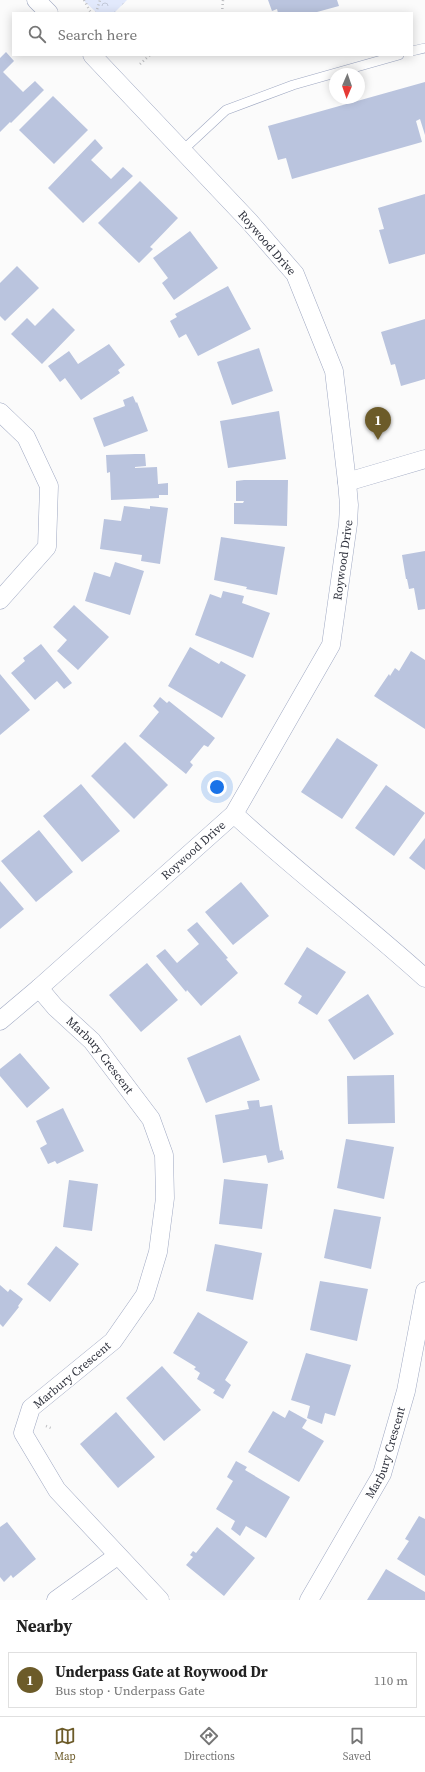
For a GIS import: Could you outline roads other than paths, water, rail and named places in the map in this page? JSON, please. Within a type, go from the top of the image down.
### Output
[{"type":"street","points":[[36,0],[48,12]]},
{"type":"street","name":"Roywood Drive","points":[[0,1021],[234,814],[331,645],[348,524],[349,505],[347,482],[334,370],[295,274],[250,222],[93,56]]},
{"type":"street","points":[[0,412],[26,437],[49,486],[47,547],[0,600]]},
{"type":"street","points":[[347,482],[425,459]]},
{"type":"street","points":[[234,814],[264,842],[389,945],[425,978]]},
{"type":"street","name":"Marbury Crescent","points":[[39,988],[55,1007],[92,1041],[151,1119],[164,1155],[165,1198],[158,1252],[145,1296],[113,1341],[31,1408],[23,1433],[56,1490],[160,1600]]},
{"type":"street","name":"Marbury Crescent","points":[[309,1600],[382,1474],[406,1391],[425,1292]]},
{"type":"street","points":[[56,1600],[117,1556]]},
{"type":"lane","points":[[413,52],[425,48]]},
{"type":"lane","points":[[182,150],[226,110],[293,85],[395,56]]},
{"type":"place","name":"Underpass Gate at Roywood Dr","points":[[378,440]]}]
